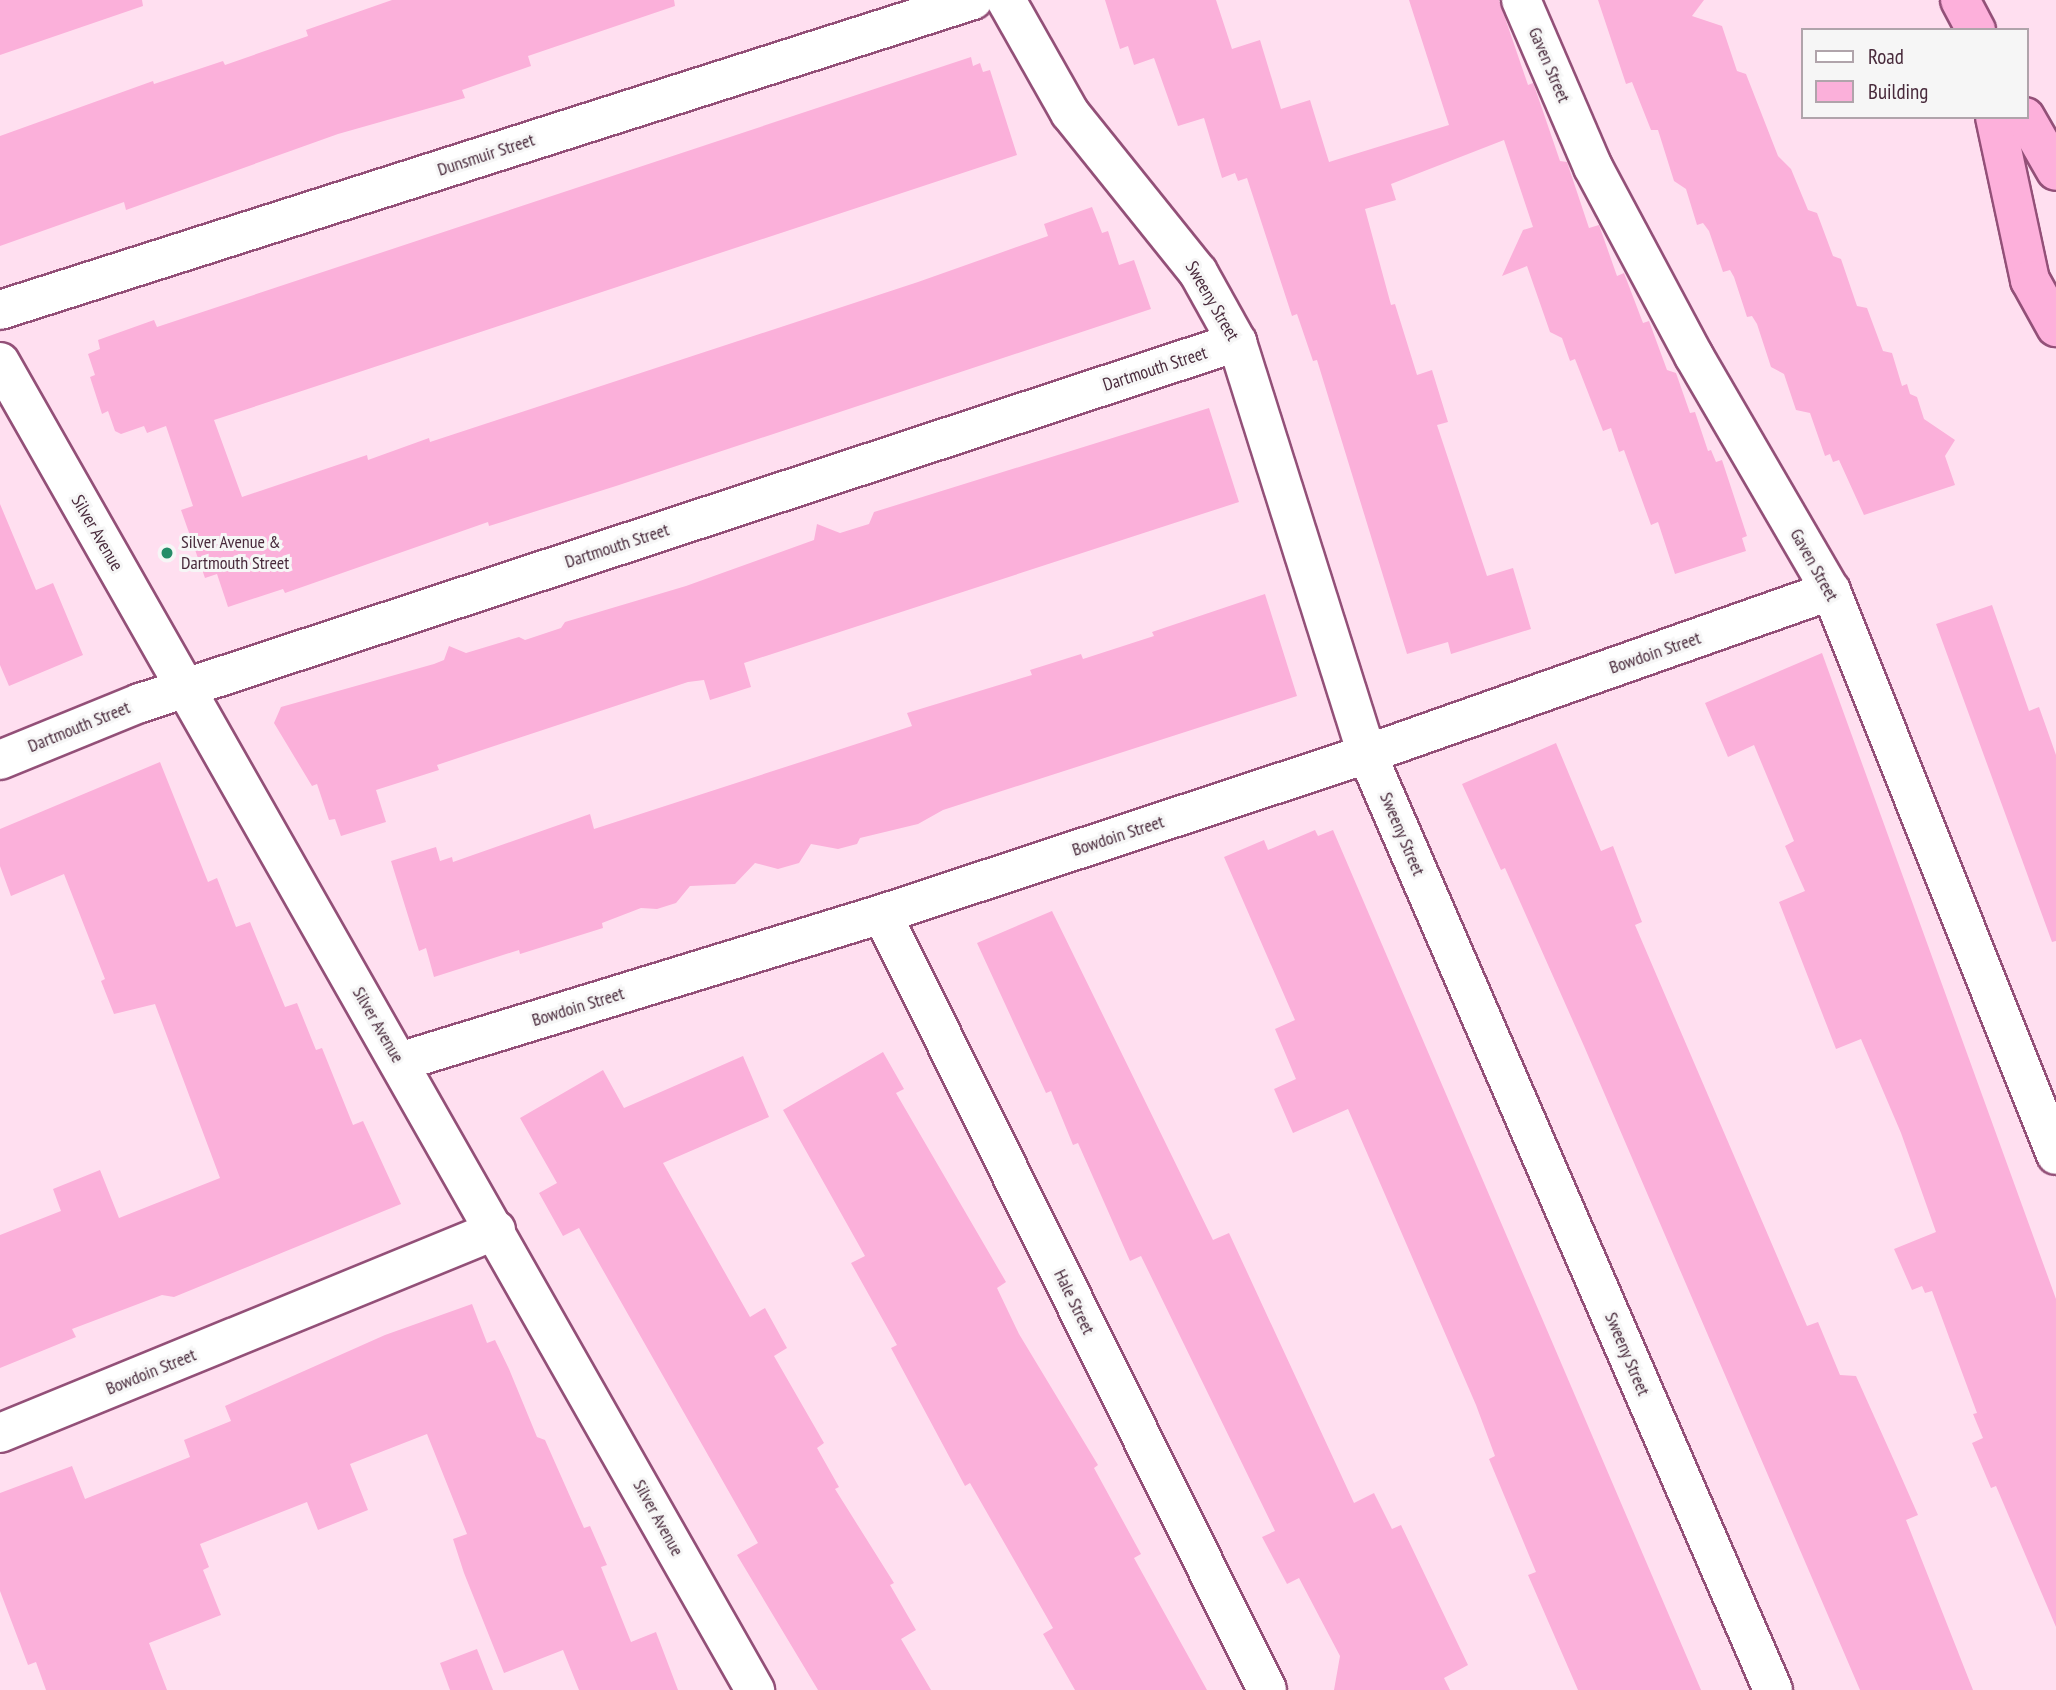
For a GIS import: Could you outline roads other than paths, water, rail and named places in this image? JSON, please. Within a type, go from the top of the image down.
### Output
[{"type":"highway","points":[[1995,119],[2029,280],[2056,327]]},
{"type":"highway","points":[[2026,119],[2056,171]]},
{"type":"street","name":"Dunsmuir Street","points":[[0,310],[973,0]]},
{"type":"street","name":"Sweeny Street","points":[[1006,0],[1070,113],[1198,272],[1237,342],[1367,754],[1773,1690]]},
{"type":"street","name":"Gaven Street","points":[[1521,0],[1593,167],[1694,356],[1831,591],[2056,1155]]},
{"type":"street","name":"Dartmouth Street","points":[[0,760],[186,688],[1237,342]]},
{"type":"street","name":"Silver Avenue","points":[[0,362],[496,1230],[755,1690]]},
{"type":"street","name":"Bowdoin Street","points":[[400,1062],[882,914],[1367,754],[1831,591]]},
{"type":"street","name":"Hale Street","points":[[882,914],[1267,1690]]},
{"type":"street","name":"Bowdoin Street","points":[[0,1433],[496,1230]]},
{"type":"place","name":"Silver Avenue & Dartmouth Street","points":[[167,553]]}]
